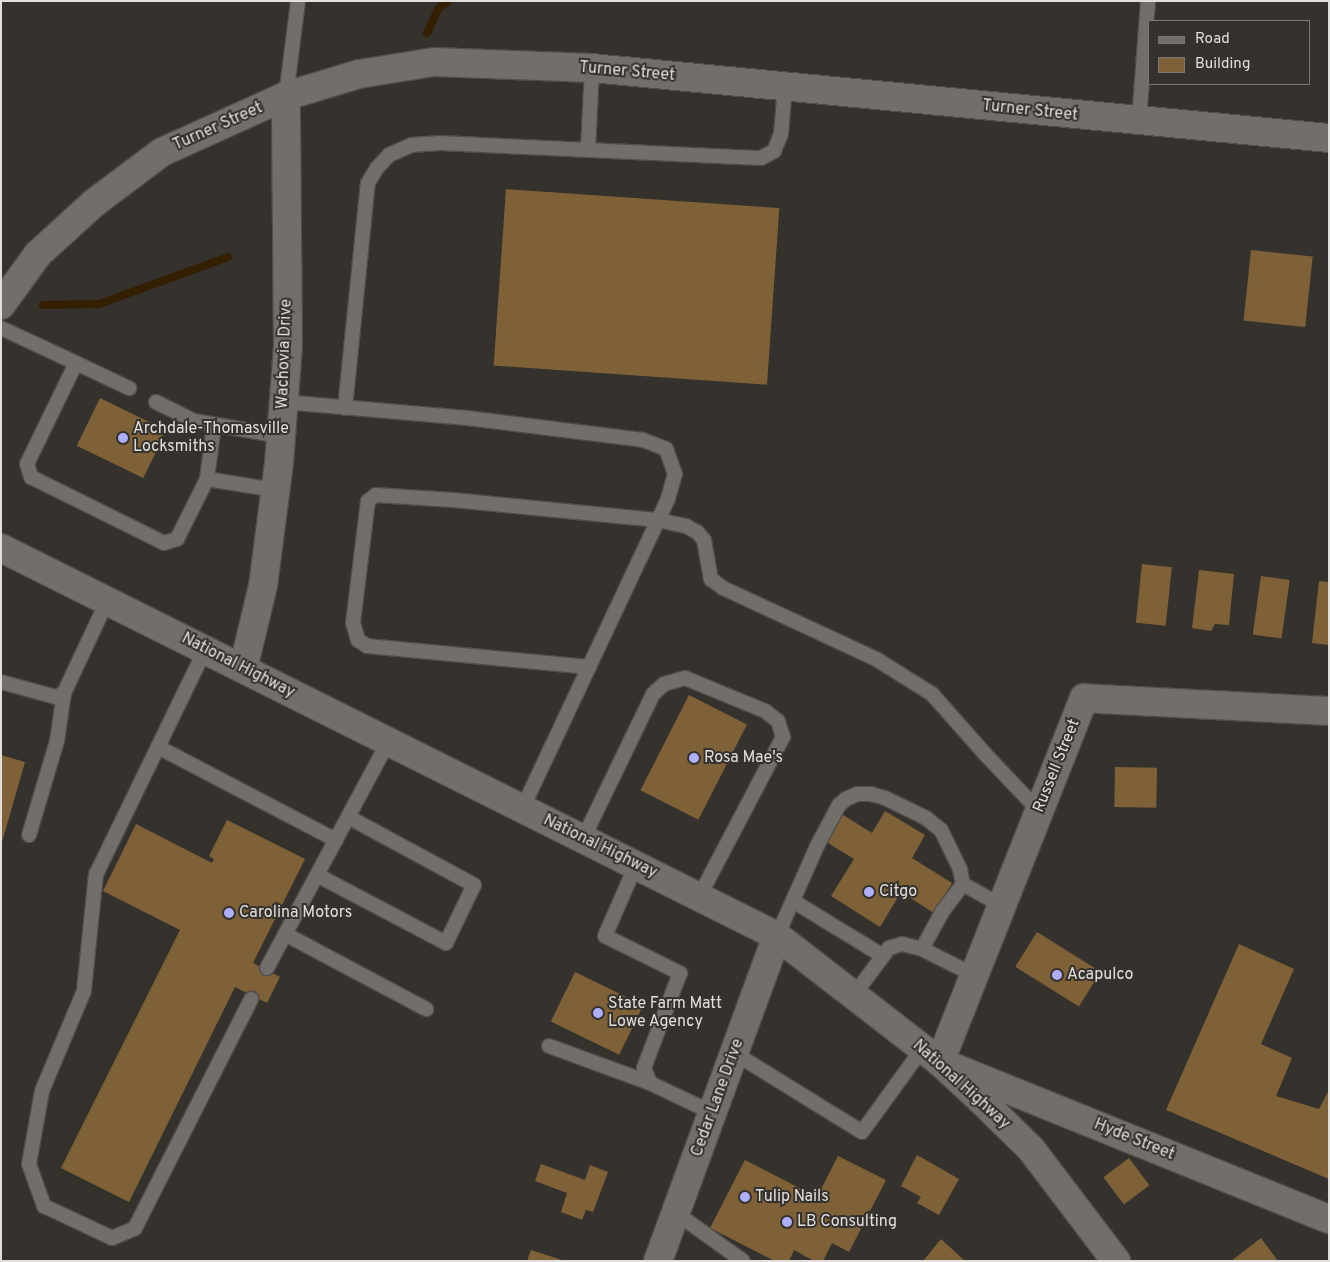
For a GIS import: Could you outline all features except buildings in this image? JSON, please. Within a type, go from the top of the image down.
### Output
[{"type":"street","name":"Turner Street","points":[[1,305],[38,254],[94,203],[162,152],[286,96],[359,74],[434,62],[592,68],[1329,138]]},
{"type":"street","name":"Wachovia Drive","points":[[243,669],[263,586],[276,490],[284,402],[288,345],[286,96]]},
{"type":"street","name":"National Highway","points":[[1,548],[777,936],[931,1055],[1031,1149],[1116,1261]]},
{"type":"street","name":"Russell Street","points":[[931,1055],[974,975],[1084,698],[1329,712]]},
{"type":"street","name":"Cedar Lane Drive","points":[[658,1261],[777,936]]},
{"type":"street","name":"Hyde Street","points":[[931,1055],[1329,1219]]},
{"type":"lane","points":[[286,96],[298,1]]},
{"type":"lane","points":[[1138,121],[1148,1]]},
{"type":"lane","points":[[588,150],[592,68]]},
{"type":"lane","points":[[345,408],[368,183],[377,168],[389,155],[411,145],[440,143],[761,158],[774,150],[781,134],[785,87]]},
{"type":"lane","points":[[1,328],[129,388]]},
{"type":"lane","points":[[76,363],[28,464],[30,477],[164,543],[177,539],[207,479],[214,425]]},
{"type":"lane","points":[[156,402],[194,421],[281,436]]},
{"type":"lane","points":[[284,402],[468,418],[643,440],[666,449],[675,474],[668,499],[522,808]]},
{"type":"lane","points":[[207,479],[276,490]]},
{"type":"lane","points":[[589,667],[366,646],[358,640],[352,623],[368,501],[376,495],[453,500],[658,520],[686,526],[697,532],[704,540],[711,579],[723,588],[876,659],[932,694],[1039,811]]},
{"type":"lane","points":[[29,835],[57,741],[64,693],[107,601]]},
{"type":"lane","points":[[205,650],[96,874],[84,990],[42,1091],[29,1164],[44,1206],[112,1238],[134,1228],[251,999]]},
{"type":"lane","points":[[583,839],[653,694],[664,684],[686,678],[765,711],[778,721],[783,737],[699,897]]},
{"type":"lane","points":[[1,682],[56,697],[64,693]]},
{"type":"lane","points":[[267,968],[388,742]]},
{"type":"lane","points":[[158,747],[336,840]]},
{"type":"lane","points":[[777,936],[817,846],[839,805],[857,794],[871,794],[885,798],[926,818],[941,830],[960,869],[963,884],[942,912],[922,949]]},
{"type":"lane","points":[[317,875],[446,943],[474,885],[348,817]]},
{"type":"lane","points":[[636,865],[605,936],[680,973],[644,1068],[650,1083]]},
{"type":"lane","points":[[963,884],[1002,906]]},
{"type":"lane","points":[[793,901],[882,956]]},
{"type":"lane","points":[[285,934],[426,1009]]},
{"type":"lane","points":[[853,996],[882,956],[890,948],[902,944],[922,949],[974,975]]},
{"type":"lane","points":[[549,1046],[650,1083],[712,1113]]},
{"type":"lane","points":[[734,1054],[862,1132],[931,1055]]},
{"type":"lane","points":[[676,1213],[743,1261]]},
{"type":"waterway","points":[[427,33],[438,9],[448,1]]},
{"type":"waterway","points":[[43,305],[99,304],[228,257]]},
{"type":"place","name":"Archdale-Thomasville Locksmiths","points":[[123,438]]},
{"type":"place","name":"Rosa Mae's","points":[[694,758]]},
{"type":"place","name":"Citgo","points":[[869,892]]},
{"type":"place","name":"Carolina Motors","points":[[229,913]]},
{"type":"place","name":"Acapulco","points":[[1057,975]]},
{"type":"place","name":"State Farm Matt Lowe Agency","points":[[598,1013]]},
{"type":"place","name":"Tulip Nails","points":[[745,1197]]},
{"type":"place","name":"LB Consulting","points":[[787,1222]]}]
